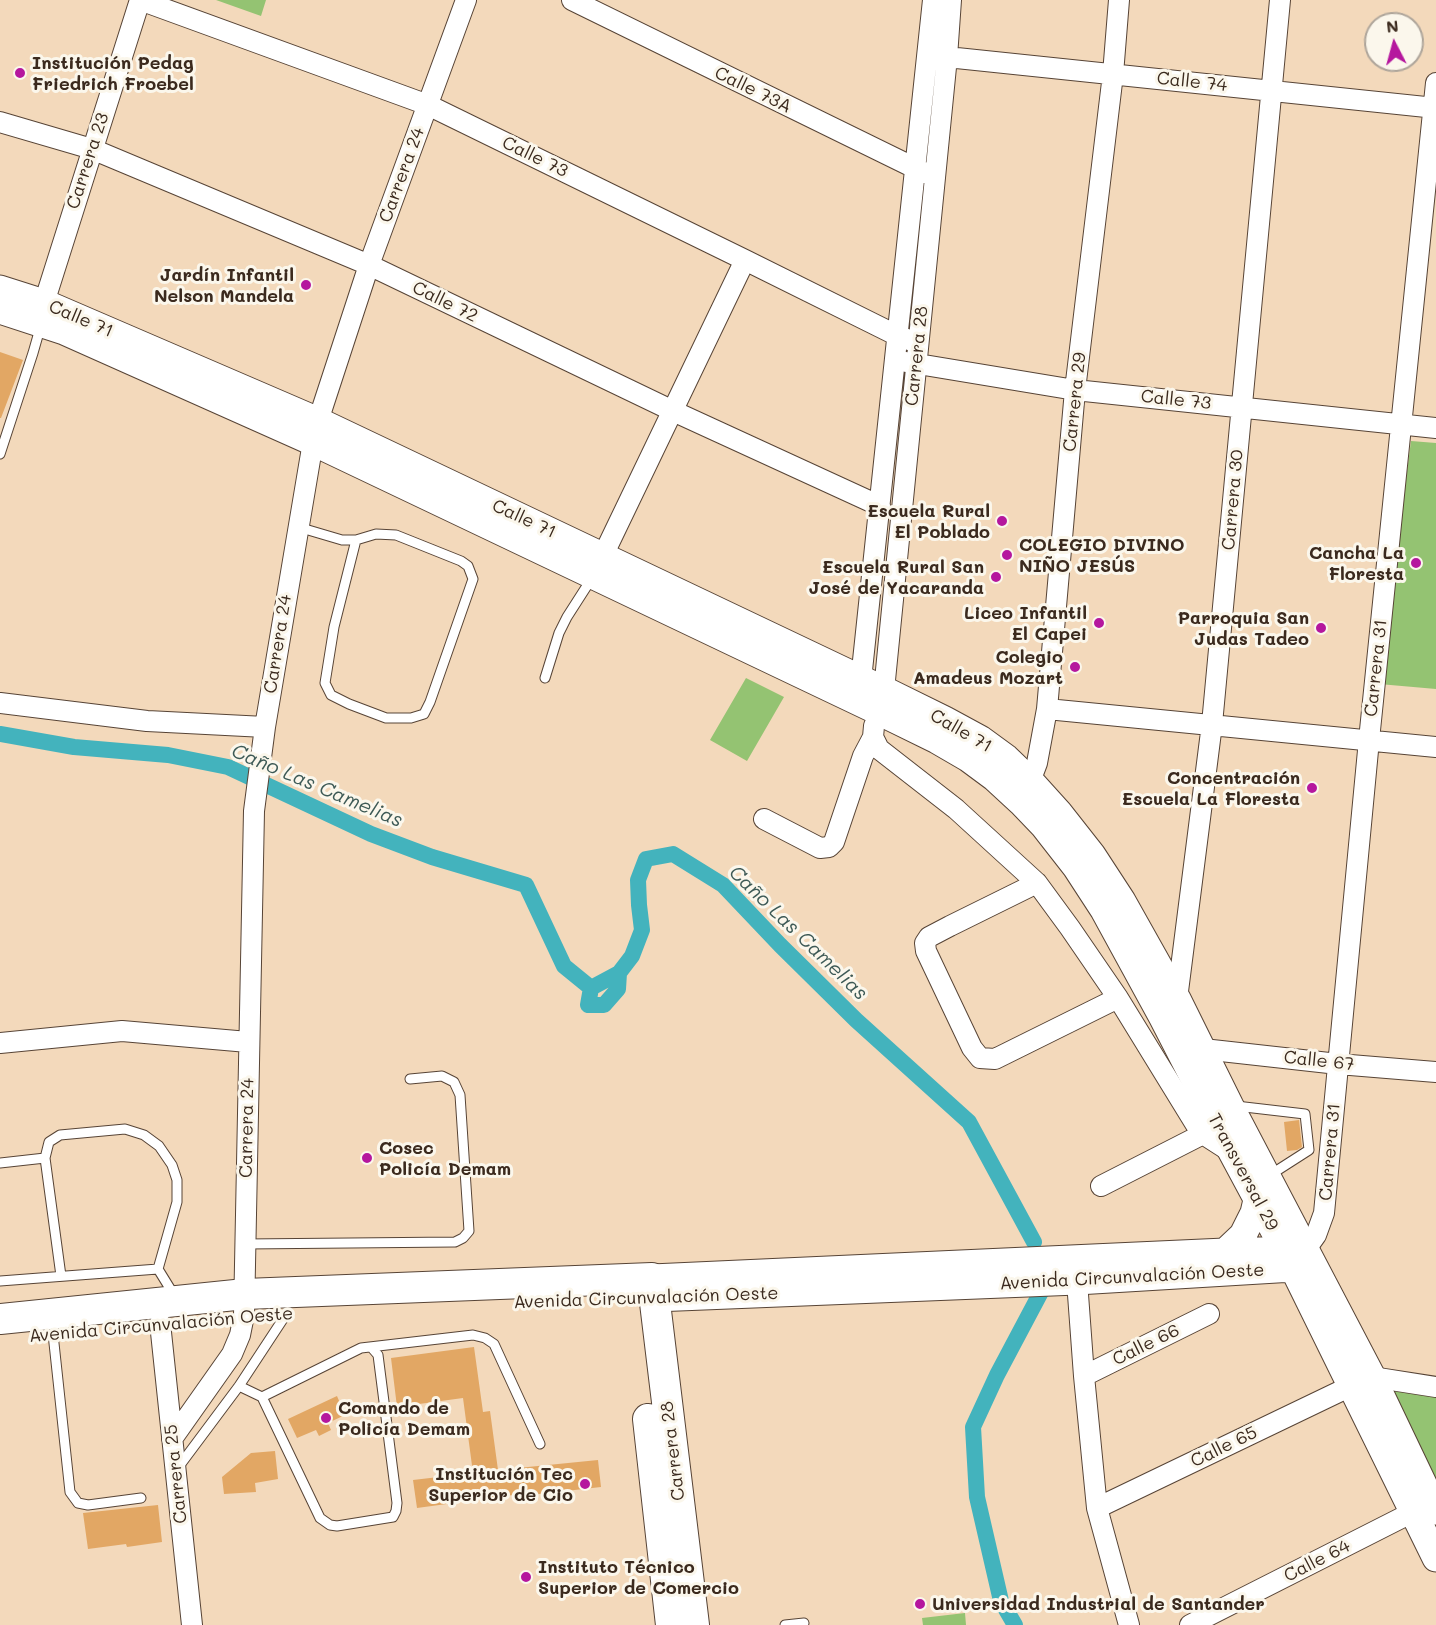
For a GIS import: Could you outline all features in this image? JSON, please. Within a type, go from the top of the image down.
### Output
[{"type":"main road","name":"Calle 71","points":[[0,290],[43,313],[64,331],[315,431],[871,696],[995,778],[1026,792]]},
{"type":"main road","name":"Calle 71","points":[[0,310],[43,313]]},
{"type":"main road","name":"Transversal 29","points":[[1026,792],[1059,813],[1092,855],[1122,901],[1178,999],[1203,1049],[1230,1106],[1258,1187]]},
{"type":"main road","name":"Transversal 29","points":[[1026,792],[1044,826],[1076,867],[1104,910],[1232,1152],[1258,1187],[1300,1259],[1424,1512],[1436,1558]]},
{"type":"main road","points":[[1225,1252],[1246,1230],[1254,1213],[1258,1187]]},
{"type":"main road","name":"Avenida Circunvalación Oeste","points":[[244,1304],[287,1313],[643,1288],[1225,1252],[1300,1259]]},
{"type":"main road","name":"Avenida Circunvalación Oeste","points":[[0,1319],[169,1312],[244,1304],[643,1288],[1077,1281],[1300,1259]]},
{"type":"main road","name":"Carrera 28","points":[[643,1288],[671,1625]]},
{"type":"main road","name":"Carrera 28","points":[[643,1288],[694,1625]]},
{"type":"main road","name":"Avenida Circunvalación Oeste","points":[[0,1340],[53,1334],[169,1312]]},
{"type":"street","name":"Calle 73","points":[[140,0],[428,105],[898,336],[918,343]]},
{"type":"street","name":"Carrera 23","points":[[43,313],[140,0]]},
{"type":"street","name":"Carrera 24","points":[[172,1439],[232,1354],[240,1335],[244,1304],[254,811],[260,757],[315,431],[369,266],[466,0]]},
{"type":"street","name":"Calle 73A","points":[[572,0],[935,177]]},
{"type":"street","name":"Carrera 29","points":[[1026,792],[1038,763],[1047,709],[1075,390],[1113,74],[1119,0]]},
{"type":"street","name":"Carrera 30","points":[[1178,999],[1212,724],[1280,0]]},
{"type":"street","name":"Carrera 28","points":[[871,696],[880,506],[935,1]]},
{"type":"street","name":"Carrera 28","points":[[871,696],[916,364],[947,57],[935,1]]},
{"type":"street","name":"Calle 74","points":[[947,57],[1435,107]]},
{"type":"street","name":"Carrera 31","points":[[1300,1259],[1316,1235],[1324,1213],[1369,740],[1436,83]]},
{"type":"street","name":"Calle 72","points":[[0,122],[92,149],[369,266],[673,411],[880,506]]},
{"type":"street","points":[[598,566],[745,260]]},
{"type":"street","name":"Calle 73","points":[[895,359],[1075,390],[1436,428]]},
{"type":"street","points":[[764,819],[820,848],[829,847],[834,842],[863,756],[873,737],[871,696]]},
{"type":"street","points":[[0,703],[147,721],[265,727]]},
{"type":"street","points":[[1047,709],[1436,747]]},
{"type":"street","points":[[873,737],[879,748],[956,809],[1037,884],[1118,998],[1196,1125],[1203,1134],[1232,1152]]},
{"type":"street","points":[[1037,884],[929,937],[925,943],[926,951],[972,1048],[980,1058],[995,1059],[1118,998]]},
{"type":"street","points":[[1,1038],[122,1030],[248,1042]]},
{"type":"street","name":"Calle 67","points":[[1203,1049],[1436,1072]]},
{"type":"street","points":[[1101,1186],[1203,1134]]},
{"type":"street","points":[[1077,1281],[1097,1508],[1129,1625]]},
{"type":"street","name":"Carrera 25","points":[[169,1312],[172,1439],[192,1625]]},
{"type":"street","name":"Calle 66","points":[[1084,1376],[1209,1314]]},
{"type":"street","points":[[1362,1382],[1436,1387]]},
{"type":"street","name":"Calle 65","points":[[1097,1508],[1362,1382]]},
{"type":"street","name":"Calle 64","points":[[1190,1625],[1424,1512]]},
{"type":"lane","points":[[0,454],[4,431],[33,353],[43,313]]},
{"type":"lane","points":[[298,527],[342,540],[356,540],[375,534],[396,535],[461,561],[468,566],[473,579],[424,714],[411,718],[386,718],[331,695],[325,684],[334,627],[356,540]]},
{"type":"lane","points":[[545,678],[559,633],[598,566]]},
{"type":"lane","points":[[245,1244],[455,1242],[463,1238],[469,1231],[460,1095],[454,1082],[442,1076],[411,1079]]},
{"type":"lane","points":[[1230,1106],[1305,1114],[1309,1150],[1258,1187]]},
{"type":"lane","points":[[61,1276],[45,1158],[49,1142],[60,1135],[125,1129],[144,1135],[159,1146],[172,1165],[177,1180],[177,1202],[158,1269],[169,1312]]},
{"type":"lane","points":[[0,1163],[45,1158]]},
{"type":"lane","points":[[0,1281],[158,1269]]},
{"type":"lane","points":[[176,1471],[239,1386],[287,1313]]},
{"type":"lane","points":[[53,1334],[70,1492],[78,1503],[88,1505],[141,1498]]},
{"type":"lane","points":[[262,1397],[361,1348],[473,1335],[485,1338],[494,1344],[540,1444]]},
{"type":"lane","points":[[239,1386],[262,1397],[320,1518],[330,1525],[337,1526],[393,1517],[396,1511],[395,1491],[378,1355],[372,1347]]},
{"type":"lane","points":[[785,1625],[804,1623]]},
{"type":"green space","points":[[216,0],[266,0],[261,16]]},
{"type":"green space","name":"Cancha La Floresta","points":[[1411,441],[1436,443],[1436,689],[1379,684]]},
{"type":"green space","points":[[746,678],[784,697],[747,761],[710,740]]},
{"type":"green space","points":[[1387,1388],[1436,1397],[1436,1491]]},
{"type":"green space","points":[[965,1613],[966,1625],[923,1625],[922,1618]]},
{"type":"building","points":[[0,352],[23,360],[1,418],[0,418]]},
{"type":"building","points":[[1299,1120],[1302,1147],[1287,1151],[1284,1122]]},
{"type":"building","points":[[474,1347],[483,1412],[490,1411],[498,1470],[598,1460],[601,1487],[513,1497],[513,1495],[417,1508],[413,1480],[473,1473],[463,1398],[397,1407],[391,1358]]},
{"type":"building","points":[[337,1396],[345,1415],[328,1423],[331,1430],[319,1436],[316,1430],[297,1438],[288,1419]]},
{"type":"building","points":[[275,1451],[278,1479],[255,1483],[256,1492],[224,1494],[222,1477],[251,1453]]},
{"type":"building","points":[[158,1505],[162,1542],[88,1549],[83,1513]]},
{"type":"waterway","name":"Caño Las Camelias","points":[[0,734],[74,747],[168,755],[228,767],[371,834],[432,857],[526,885],[564,966],[591,988],[619,973],[632,956],[642,930],[638,880],[646,859],[673,854],[723,885],[856,1020],[969,1122],[1034,1242]]},
{"type":"waterway","points":[[591,988],[588,1005],[604,1005],[618,989],[619,973]]},
{"type":"waterway","name":"Caño Las Camelias","points":[[1015,1625],[1001,1601],[977,1497],[973,1427],[997,1375],[1041,1292]]},
{"type":"place","name":"Institución Pedag Friedrich Froebel","points":[[20,73]]},
{"type":"place","name":"Jardín Infantil Nelson Mandela","points":[[306,285]]},
{"type":"place","name":"Escuela Rural El Poblado","points":[[1002,521]]},
{"type":"place","name":"COLEGIO DIVINO NIÑO JESÚS","points":[[1007,555]]},
{"type":"place","name":"Cancha La Floresta","points":[[1416,563]]},
{"type":"place","name":"Escuela Rural San José de Yacaranda","points":[[996,577]]},
{"type":"place","name":"Liceo Infantil El Capei","points":[[1099,623]]},
{"type":"place","name":"Parroquia San Judas Tadeo","points":[[1321,628]]},
{"type":"place","name":"Colegio Amadeus Mozart","points":[[1075,667]]},
{"type":"place","name":"Concentración Escuela La Floresta","points":[[1312,788]]},
{"type":"place","name":"Cosec Policía Demam","points":[[367,1158]]},
{"type":"place","name":"Comando de Policía Demam","points":[[326,1418]]},
{"type":"place","name":"Institución Tec Superior de Cio","points":[[585,1484]]},
{"type":"place","name":"Instituto Técnico Superior de Comercio","points":[[526,1577]]},
{"type":"place","name":"Universidad Industrial de Santander","points":[[920,1604]]}]
